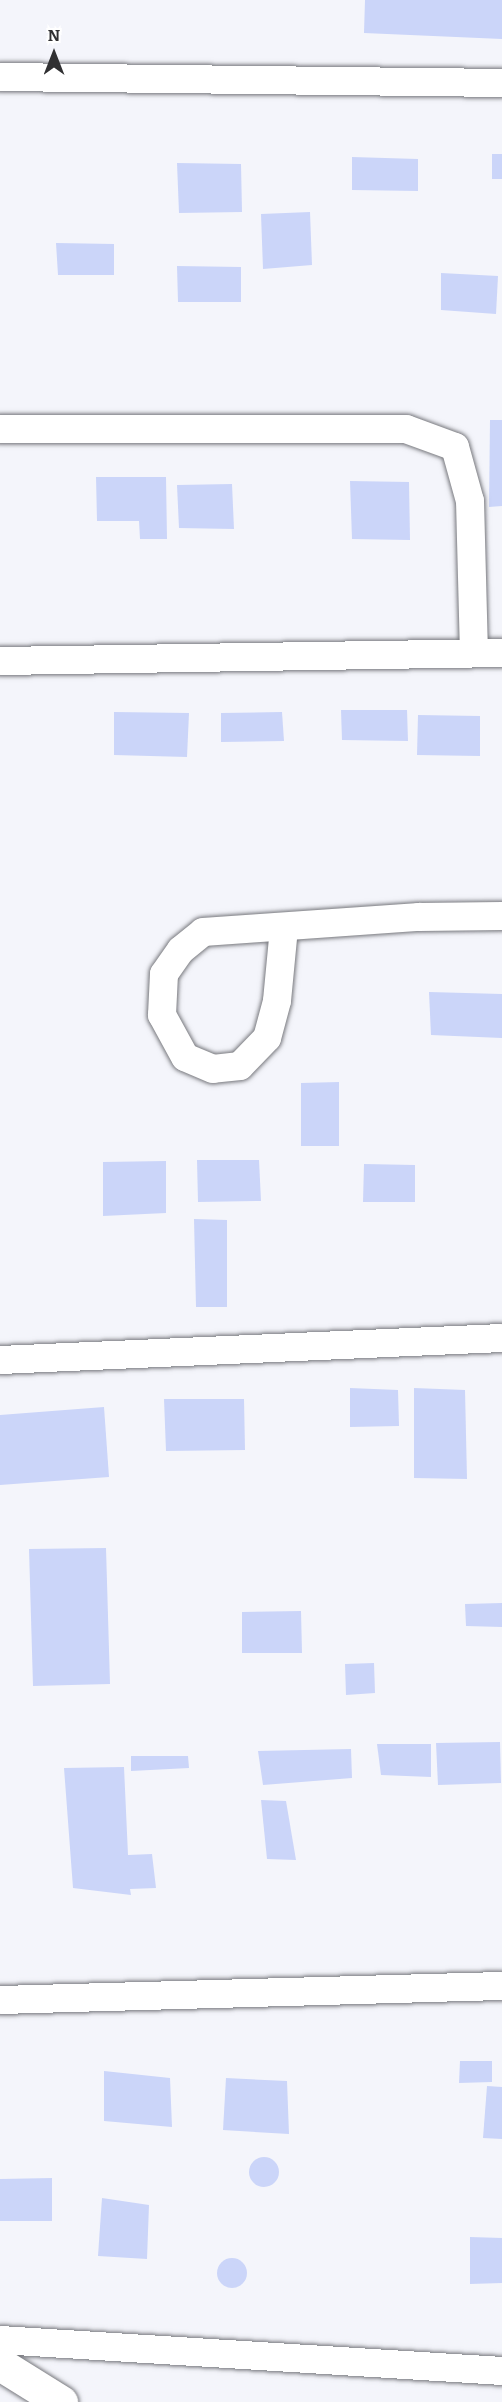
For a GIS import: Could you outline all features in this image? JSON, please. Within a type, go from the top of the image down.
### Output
[{"type":"main road","points":[[0,2364],[61,2402]]},
{"type":"street","points":[[0,77],[502,83]]},
{"type":"street","points":[[0,429],[406,429],[455,447],[470,501],[474,653]]},
{"type":"street","points":[[0,661],[502,653]]},
{"type":"street","points":[[284,928],[277,1001],[267,1038],[240,1066],[213,1069],[184,1057],[162,1015],[164,974],[181,950],[203,932],[419,917],[502,916]]},
{"type":"street","points":[[0,1360],[502,1338]]},
{"type":"street","points":[[0,2000],[502,1986]]},
{"type":"street","points":[[0,2340],[502,2371]]},
{"type":"building","points":[[365,0],[502,0],[502,39],[364,33]]},
{"type":"building","points":[[492,154],[502,154],[502,179],[492,179]]},
{"type":"building","points":[[352,157],[418,159],[418,191],[352,190]]},
{"type":"building","points":[[177,163],[241,164],[242,212],[179,213]]},
{"type":"building","points":[[310,212],[312,265],[263,269],[261,214]]},
{"type":"building","points":[[56,243],[114,244],[114,275],[58,275]]},
{"type":"building","points":[[177,266],[241,267],[241,302],[178,302]]},
{"type":"building","points":[[441,273],[498,276],[496,314],[441,310]]},
{"type":"building","points":[[490,420],[502,420],[502,506],[489,507]]},
{"type":"building","points":[[96,477],[166,477],[167,539],[140,539],[139,521],[97,521]]},
{"type":"building","points":[[350,481],[409,482],[410,540],[352,539]]},
{"type":"building","points":[[232,484],[234,529],[179,528],[177,485]]},
{"type":"building","points":[[341,710],[407,710],[408,741],[342,740]]},
{"type":"building","points":[[114,712],[189,713],[187,757],[114,755]]},
{"type":"building","points":[[282,712],[284,741],[221,742],[221,713]]},
{"type":"building","points":[[418,715],[480,716],[480,756],[417,755]]},
{"type":"building","points":[[429,992],[502,994],[502,1038],[431,1035]]},
{"type":"building","points":[[339,1082],[339,1146],[301,1146],[301,1083]]},
{"type":"building","points":[[197,1160],[259,1160],[261,1201],[198,1202]]},
{"type":"building","points":[[166,1161],[166,1213],[103,1216],[103,1162]]},
{"type":"building","points":[[364,1164],[415,1165],[415,1202],[363,1202]]},
{"type":"building","points":[[194,1219],[227,1220],[227,1307],[196,1307]]},
{"type":"building","points":[[350,1388],[398,1390],[399,1426],[350,1427]]},
{"type":"building","points":[[414,1388],[465,1390],[467,1479],[414,1478]]},
{"type":"building","points":[[164,1399],[244,1399],[245,1450],[166,1451]]},
{"type":"building","points":[[104,1407],[109,1477],[0,1485],[0,1415]]},
{"type":"building","points":[[106,1548],[110,1684],[33,1686],[29,1549]]},
{"type":"building","points":[[502,1603],[502,1627],[466,1626],[465,1604]]},
{"type":"building","points":[[301,1611],[302,1653],[242,1653],[242,1612]]},
{"type":"building","points":[[374,1663],[375,1693],[346,1695],[345,1664]]},
{"type":"building","points":[[500,1742],[501,1783],[438,1785],[436,1743]]},
{"type":"building","points":[[377,1744],[431,1744],[431,1777],[381,1775]]},
{"type":"building","points":[[351,1749],[352,1778],[263,1785],[258,1751]]},
{"type":"building","points":[[131,1756],[188,1756],[189,1768],[131,1771]]},
{"type":"building","points":[[124,1767],[128,1855],[152,1854],[156,1888],[130,1889],[131,1895],[73,1888],[64,1768]]},
{"type":"building","points":[[261,1800],[286,1801],[296,1860],[267,1859]]},
{"type":"building","points":[[460,2061],[492,2061],[492,2082],[459,2083]]},
{"type":"building","points":[[104,2071],[170,2078],[172,2127],[104,2121]]},
{"type":"building","points":[[226,2078],[287,2081],[289,2134],[223,2130]]},
{"type":"building","points":[[487,2086],[502,2087],[502,2139],[483,2138]]},
{"type":"building","points":[[264,2157],[275,2161],[279,2172],[275,2183],[264,2187],[253,2183],[249,2172],[253,2161]]},
{"type":"building","points":[[52,2178],[52,2221],[0,2221],[0,2179]]},
{"type":"building","points":[[102,2198],[149,2205],[147,2259],[98,2256]]},
{"type":"building","points":[[470,2237],[502,2238],[502,2283],[470,2284]]},
{"type":"building","points":[[232,2258],[243,2262],[247,2273],[243,2284],[232,2288],[221,2284],[217,2273],[221,2262]]}]
